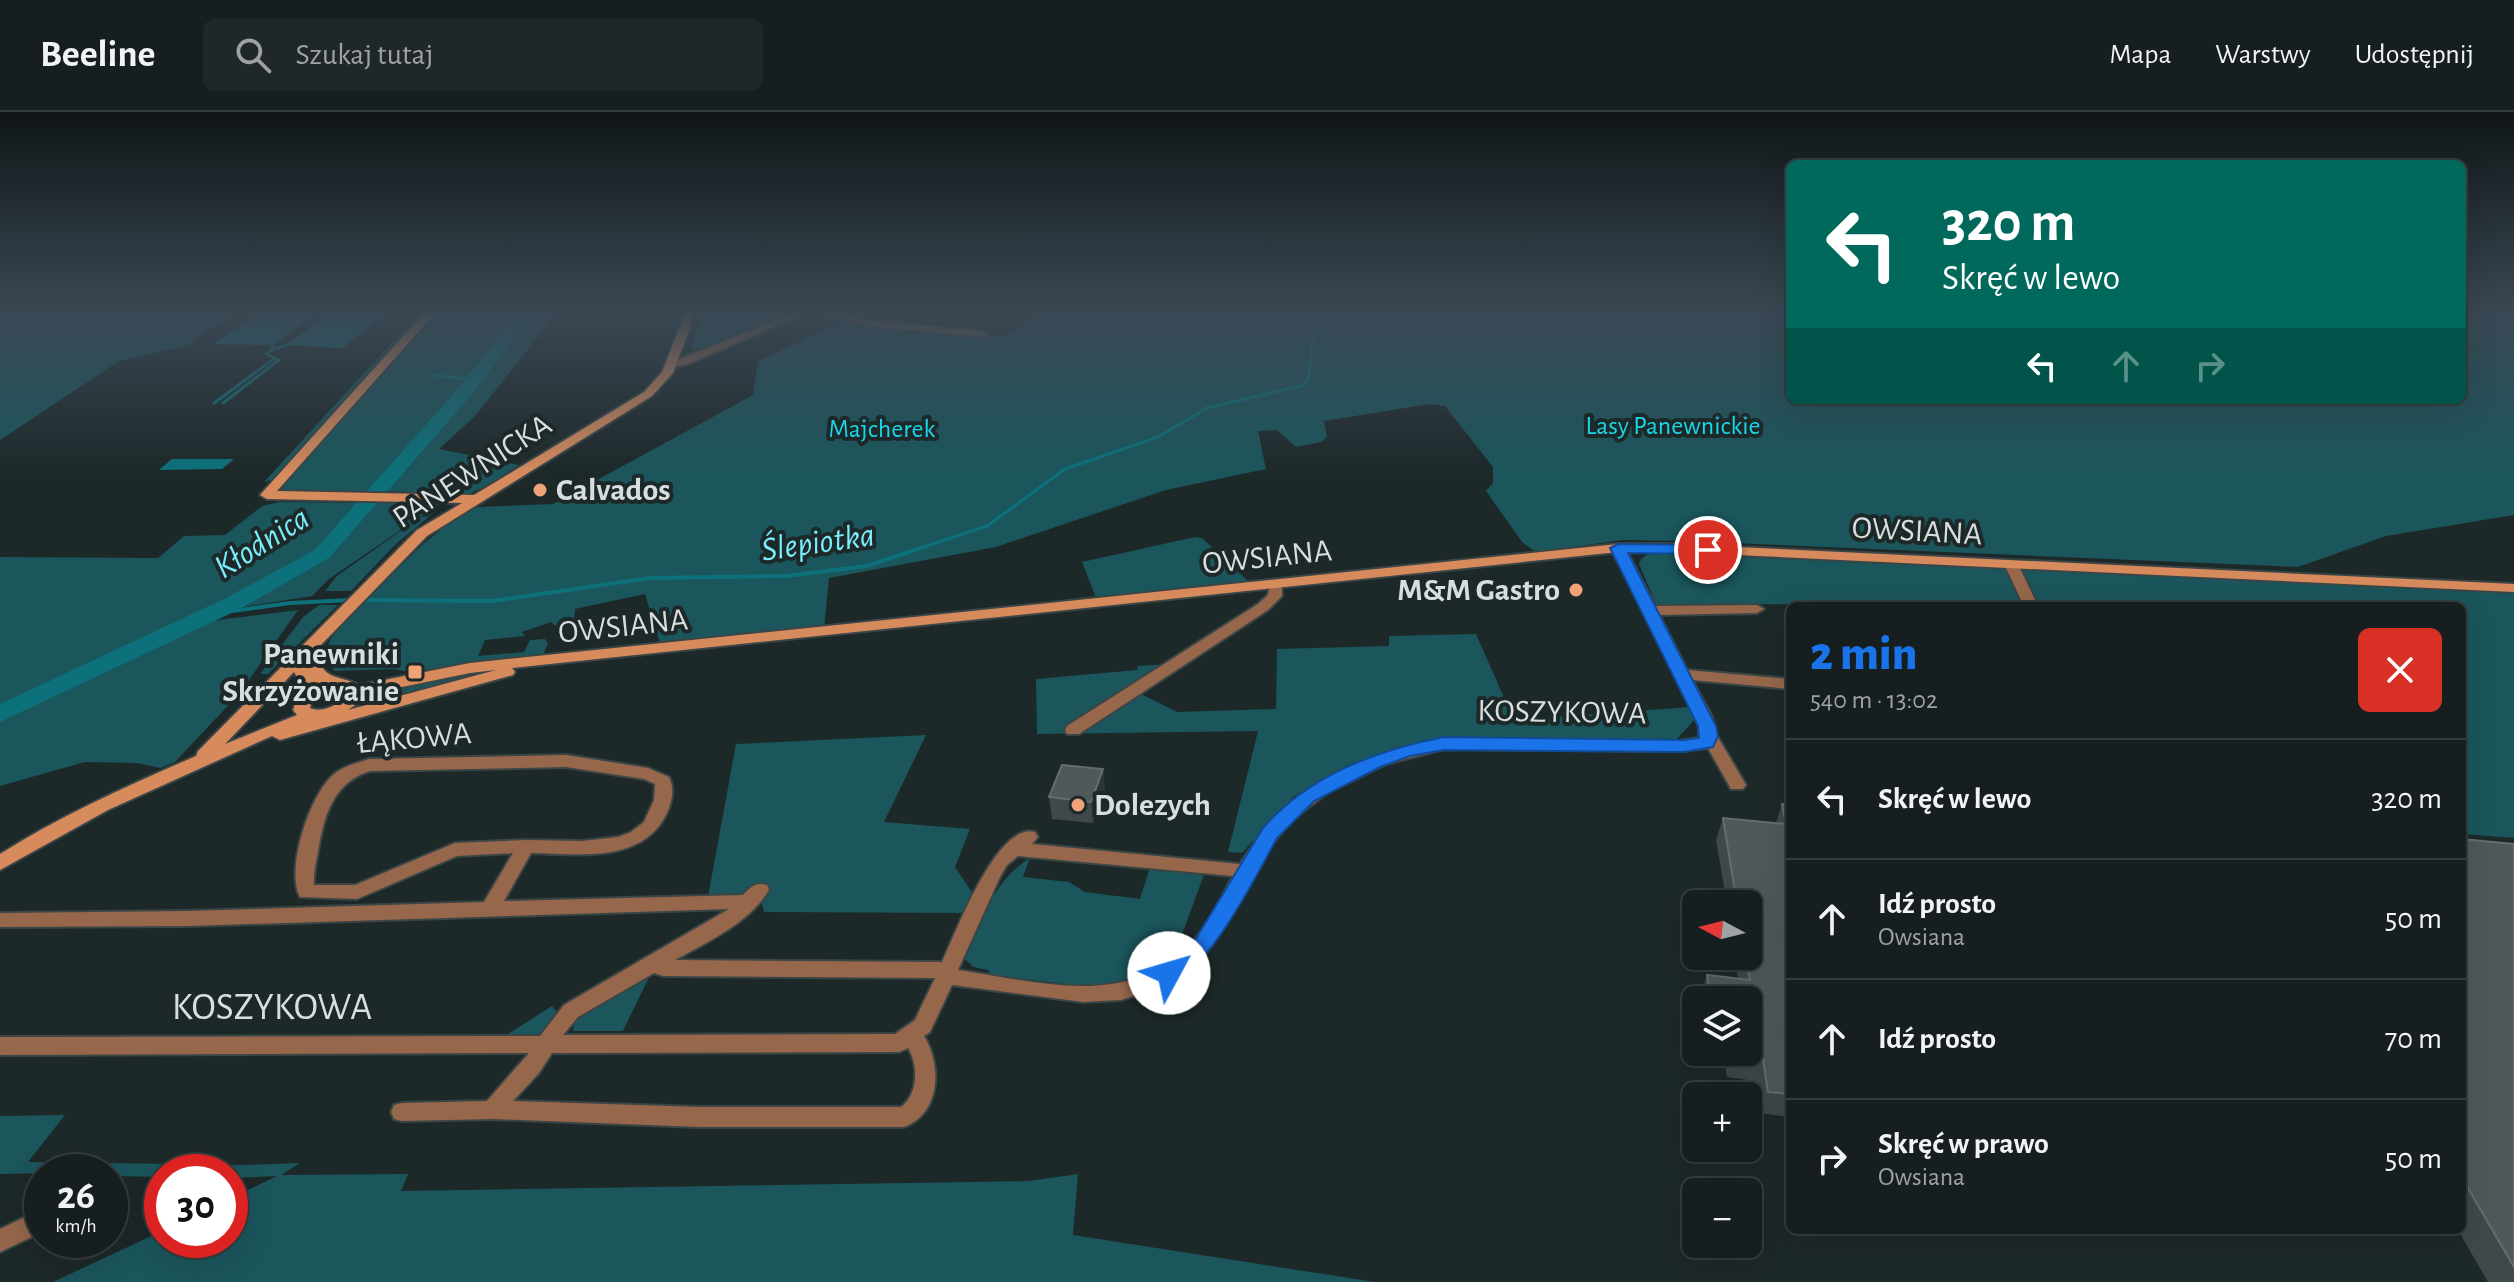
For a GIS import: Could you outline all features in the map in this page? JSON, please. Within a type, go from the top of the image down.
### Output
[{"type":"street","points":[[383,366],[267,495],[474,499]]},
{"type":"street","name":"PANEWNICKA","points":[[204,755],[412,541],[474,499],[636,403],[661,381],[670,366]]},
{"type":"street","points":[[1618,548],[1681,674],[1708,739],[1737,785]]},
{"type":"street","name":"OWSIANA","points":[[352,697],[375,689],[532,664],[1618,548],[1674,548],[2514,588]]},
{"type":"street","name":"OWSIANA","points":[[2011,564],[2029,602]]},
{"type":"street","points":[[1073,730],[1263,607],[1275,596],[1275,585]]},
{"type":"street","points":[[1649,611],[1757,609]]},
{"type":"street","points":[[178,772],[204,755],[307,705],[333,712],[352,697],[348,685],[335,684],[321,677],[306,653]]},
{"type":"street","points":[[306,653],[299,668],[308,682],[307,705]]},
{"type":"street","name":"OWSIANA","points":[[352,697],[366,699],[421,695],[488,672]]},
{"type":"street","points":[[1681,674],[1786,684]]},
{"type":"street","points":[[0,863],[51,833],[281,725],[335,684]]},
{"type":"street","points":[[228,751],[421,695]]},
{"type":"street","name":"KOSZYKOWA","points":[[654,964],[663,968],[947,973],[1088,994],[1120,993],[1169,973],[1203,946],[1270,833],[1307,797],[1373,762],[1444,744],[1679,746],[1708,739]]},
{"type":"street","name":"ŁĄKOWA","points":[[566,761],[648,774],[663,781],[666,791],[656,822],[636,840],[622,845],[526,846],[455,850],[357,892],[307,892],[304,887],[310,845],[322,798],[333,784],[356,768],[566,761]]},
{"type":"street","points":[[402,1112],[493,1110],[700,1117],[910,1115],[926,1080],[924,1056],[918,1042],[912,1037],[923,1026],[991,876],[1001,860],[1022,843],[1248,871]]},
{"type":"street","points":[[491,907],[526,846]]},
{"type":"street","points":[[0,920],[137,920],[756,896],[731,919],[571,1011],[556,1025],[533,1065],[511,1085],[493,1110]]},
{"type":"street","name":"KOSZYKOWA","points":[[0,1046],[899,1043],[912,1037]]},
{"type":"street","points":[[0,1241],[24,1229]]},
{"type":"green space","points":[[0,366],[112,366],[0,440]]},
{"type":"green space","points":[[371,366],[377,366],[272,480],[264,482]]},
{"type":"green space","points":[[391,366],[481,366],[369,492],[284,490],[281,487]]},
{"type":"green space","points":[[490,366],[515,366],[475,416],[439,449],[519,465],[506,473],[509,475],[468,494],[382,491]]},
{"type":"green space","name":"Lasy Panewnickie","points":[[757,366],[1786,366],[1786,404],[2466,404],[2466,366],[2514,366],[2514,515],[2386,536],[2298,567],[1683,541],[1623,540],[1536,552],[1522,542],[1486,491],[1493,483],[1493,467],[1445,406],[1429,404],[1324,421],[1327,437],[1321,442],[1296,447],[1277,430],[1258,431],[1266,469],[1166,490],[996,547],[829,578],[824,629],[661,646],[645,594],[575,609],[574,621],[559,629],[551,622],[522,632],[525,636],[485,640],[478,656],[524,652],[530,640],[545,639],[548,643],[543,655],[408,672],[394,669],[334,671],[324,652],[332,637],[422,545],[455,518],[477,507],[553,504],[753,395]]},
{"type":"green space","points":[[372,501],[439,504],[329,579],[312,596],[225,610],[296,574],[331,550]]},
{"type":"green space","points":[[279,502],[363,503],[319,554],[288,573],[0,712],[0,557],[158,558],[184,536],[225,535],[262,506]]},
{"type":"green space","points":[[436,511],[397,543],[351,591],[325,591],[337,576],[419,518]]},
{"type":"green space","points":[[1202,538],[1248,581],[1245,584],[1097,600],[1082,562]]},
{"type":"green space","points":[[1649,553],[2356,584],[2514,583],[2514,838],[2466,834],[2466,602],[1656,604],[1639,564]]},
{"type":"green space","points":[[319,605],[338,605],[268,674],[260,674],[303,617]]},
{"type":"green space","points":[[298,610],[239,694],[175,762],[160,768],[137,763],[85,762],[0,786],[0,719],[201,622]]},
{"type":"green space","points":[[1476,634],[1514,720],[1690,707],[1697,717],[1675,741],[1446,737],[1395,748],[1346,766],[1294,796],[1242,853],[1228,852],[1258,731],[1037,734],[1036,679],[1172,664],[1139,693],[1177,712],[1276,709],[1277,649],[1389,646],[1389,636]]},
{"type":"green space","points":[[485,670],[487,674],[416,694],[363,695]]},
{"type":"green space","points":[[926,735],[884,822],[970,829],[955,867],[973,894],[965,913],[764,912],[761,899],[751,895],[708,897],[736,744]]},
{"type":"green space","points":[[1030,858],[1023,877],[1069,882],[1085,892],[1140,899],[1150,867],[1205,872],[1173,959],[1149,973],[1110,984],[1075,985],[991,975],[988,970],[973,967],[965,959],[998,890],[1017,867]]},
{"type":"green space","points":[[650,975],[623,1031],[573,1031],[574,1021]]},
{"type":"green space","points":[[552,1006],[557,1012],[542,1034],[505,1036]]},
{"type":"green space","points":[[65,1115],[34,1154],[24,1154],[24,1174],[0,1174],[0,1116]]},
{"type":"green space","points":[[128,1163],[144,1164],[144,1177],[128,1176]]},
{"type":"green space","points":[[300,1163],[281,1175],[408,1174],[401,1191],[1029,1181],[1078,1174],[1073,1235],[1375,1282],[53,1282],[104,1258],[128,1258],[128,1247],[144,1239],[144,1258],[248,1258],[248,1190],[277,1176],[248,1177],[248,1165]]},
{"type":"shaded area","points":[[172,459],[234,459],[222,469],[159,470]]},
{"type":"building","points":[[1062,765],[1103,769],[1091,802],[1049,797]]},
{"type":"building","points":[[1723,818],[1786,824],[1786,1094],[1768,1092],[1762,1059],[1762,986],[1708,986],[1707,975],[1750,980],[1748,970],[1762,970],[1762,890],[1735,890]]},
{"type":"building","points":[[2466,839],[2514,844],[2514,1267],[2466,1185]]},
{"type":"waterway","points":[[214,403],[265,366]]},
{"type":"waterway","points":[[223,403],[272,366]]},
{"type":"waterway","name":"Kłodnica","points":[[0,714],[232,604],[322,554],[485,366]]},
{"type":"waterway","name":"Ślepiotka","points":[[360,600],[492,601],[650,578],[786,576],[867,566],[987,526],[1065,469],[1158,437],[1207,408],[1304,385],[1310,366]]},
{"type":"waterway","points":[[433,375],[474,380]]},
{"type":"waterway","name":"Ślepiotka","points":[[211,614],[290,603],[351,600]]},
{"type":"place","name":"Calvados","points":[[540,490]]},
{"type":"place","name":"M&M Gastro","points":[[1576,590]]},
{"type":"place","name":"Panewniki Skrzyżowanie","points":[[415,672]]},
{"type":"place","name":"Dolezych","points":[[1078,805]]},
{"type":"route","points":[[1169,973],[1203,946],[1270,833],[1284,817],[1307,797],[1373,762],[1444,744],[1695,746],[1706,743],[1709,736],[1707,726],[1618,548],[1708,550]]},
{"type":"park label","name":"Majcherek","points":[[882,429]]}]
